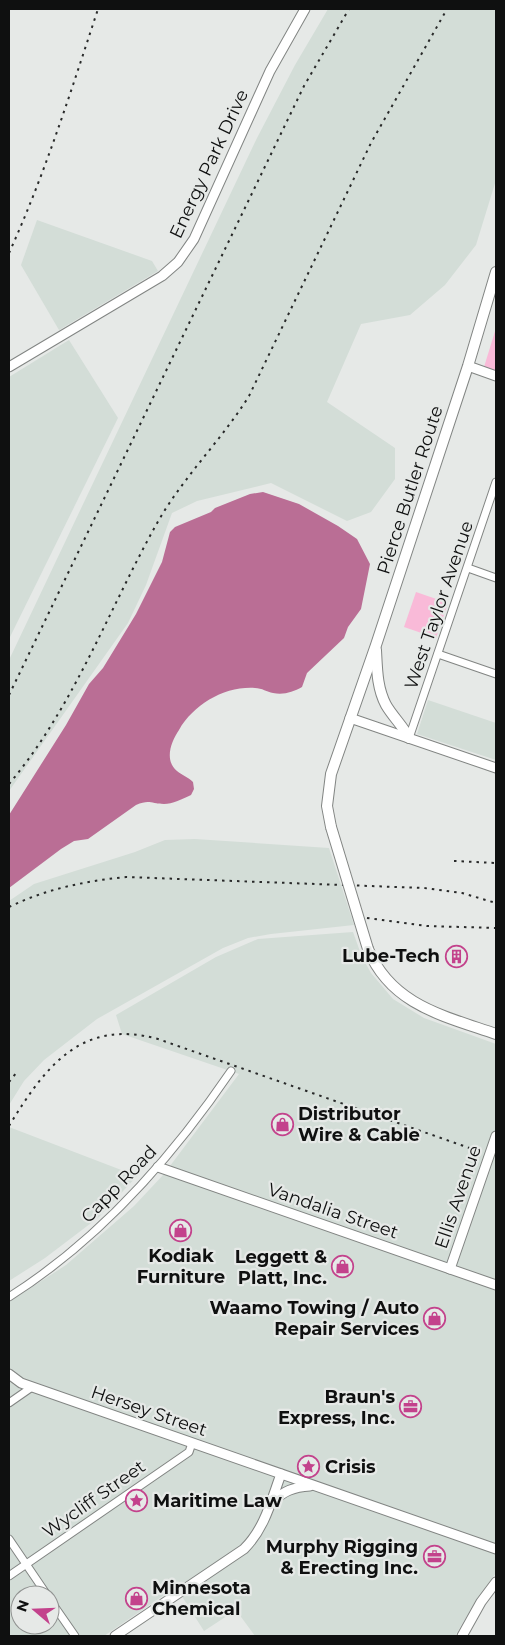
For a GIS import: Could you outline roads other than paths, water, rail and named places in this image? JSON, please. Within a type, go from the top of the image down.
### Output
[{"type":"main road","name":"Pierce Butler Route","points":[[496,272],[468,366],[329,784],[327,806],[331,827],[368,949],[376,966],[392,985],[408,998],[437,1014],[496,1034]]},
{"type":"main road","points":[[376,645],[380,689],[386,705],[402,725],[409,738]]},
{"type":"street","name":"Energy Park Drive","points":[[9,367],[162,276],[178,262],[194,239],[270,71],[305,9]]},
{"type":"street","points":[[468,366],[496,376]]},
{"type":"street","name":"West Taylor Avenue","points":[[409,738],[496,482]]},
{"type":"street","points":[[468,568],[496,578]]},
{"type":"street","points":[[438,654],[496,674]]},
{"type":"street","points":[[350,718],[496,768]]},
{"type":"street","name":"Capp Road","points":[[9,1297],[58,1262],[134,1194],[192,1126],[230,1071]]},
{"type":"street","name":"Ellis Avenue","points":[[450,1269],[496,1136]]},
{"type":"street","name":"Vandalia Street","points":[[158,1167],[496,1285]]},
{"type":"street","name":"Hersey Street","points":[[9,1374],[21,1383],[32,1387],[496,1549]]},
{"type":"street","points":[[9,1403],[32,1387]]},
{"type":"street","name":"Wycliff Street","points":[[9,1576],[189,1452],[192,1443]]},
{"type":"street","points":[[115,1636],[244,1549],[263,1524],[281,1474]]},
{"type":"street","points":[[269,1506],[279,1496],[291,1489],[314,1485]]},
{"type":"street","points":[[9,1539],[40,1585]]},
{"type":"street","points":[[462,1636],[481,1602],[496,1582]]},
{"type":"street","points":[[60,1614],[75,1636]]},
{"type":"railway","points":[[9,253],[46,163],[98,9]]},
{"type":"railway","points":[[9,695],[304,86],[349,9]]},
{"type":"railway","points":[[9,784],[32,755],[71,691],[166,508],[249,396],[371,143],[447,9]]},
{"type":"railway","points":[[454,861],[496,863]]},
{"type":"railway","points":[[9,907],[37,895],[66,887],[126,877],[424,888],[462,893],[496,903]]},
{"type":"railway","points":[[367,918],[427,926],[496,928]]},
{"type":"railway","points":[[9,1126],[37,1085],[68,1052],[87,1042],[107,1035],[131,1034],[158,1039],[478,1151]]},
{"type":"railway","points":[[9,1082],[17,1072]]},
{"type":"place","name":"Lube-Tech","points":[[456,956]]},
{"type":"place","name":"Distributor Wire & Cable","points":[[282,1124]]},
{"type":"place","name":"Kodiak Furniture","points":[[181,1231]]},
{"type":"place","name":"Leggett & Platt, Inc.","points":[[343,1267]]},
{"type":"place","name":"Waamo Towing / Auto Repair Services","points":[[435,1318]]},
{"type":"place","name":"Braun's Express, Inc.","points":[[411,1407]]},
{"type":"place","name":"Crisis","points":[[309,1467]]},
{"type":"place","name":"Maritime Law","points":[[137,1501]]},
{"type":"place","name":"Murphy Rigging & Erecting Inc.","points":[[434,1557]]},
{"type":"place","name":"Minnesota Chemical","points":[[136,1598]]}]
